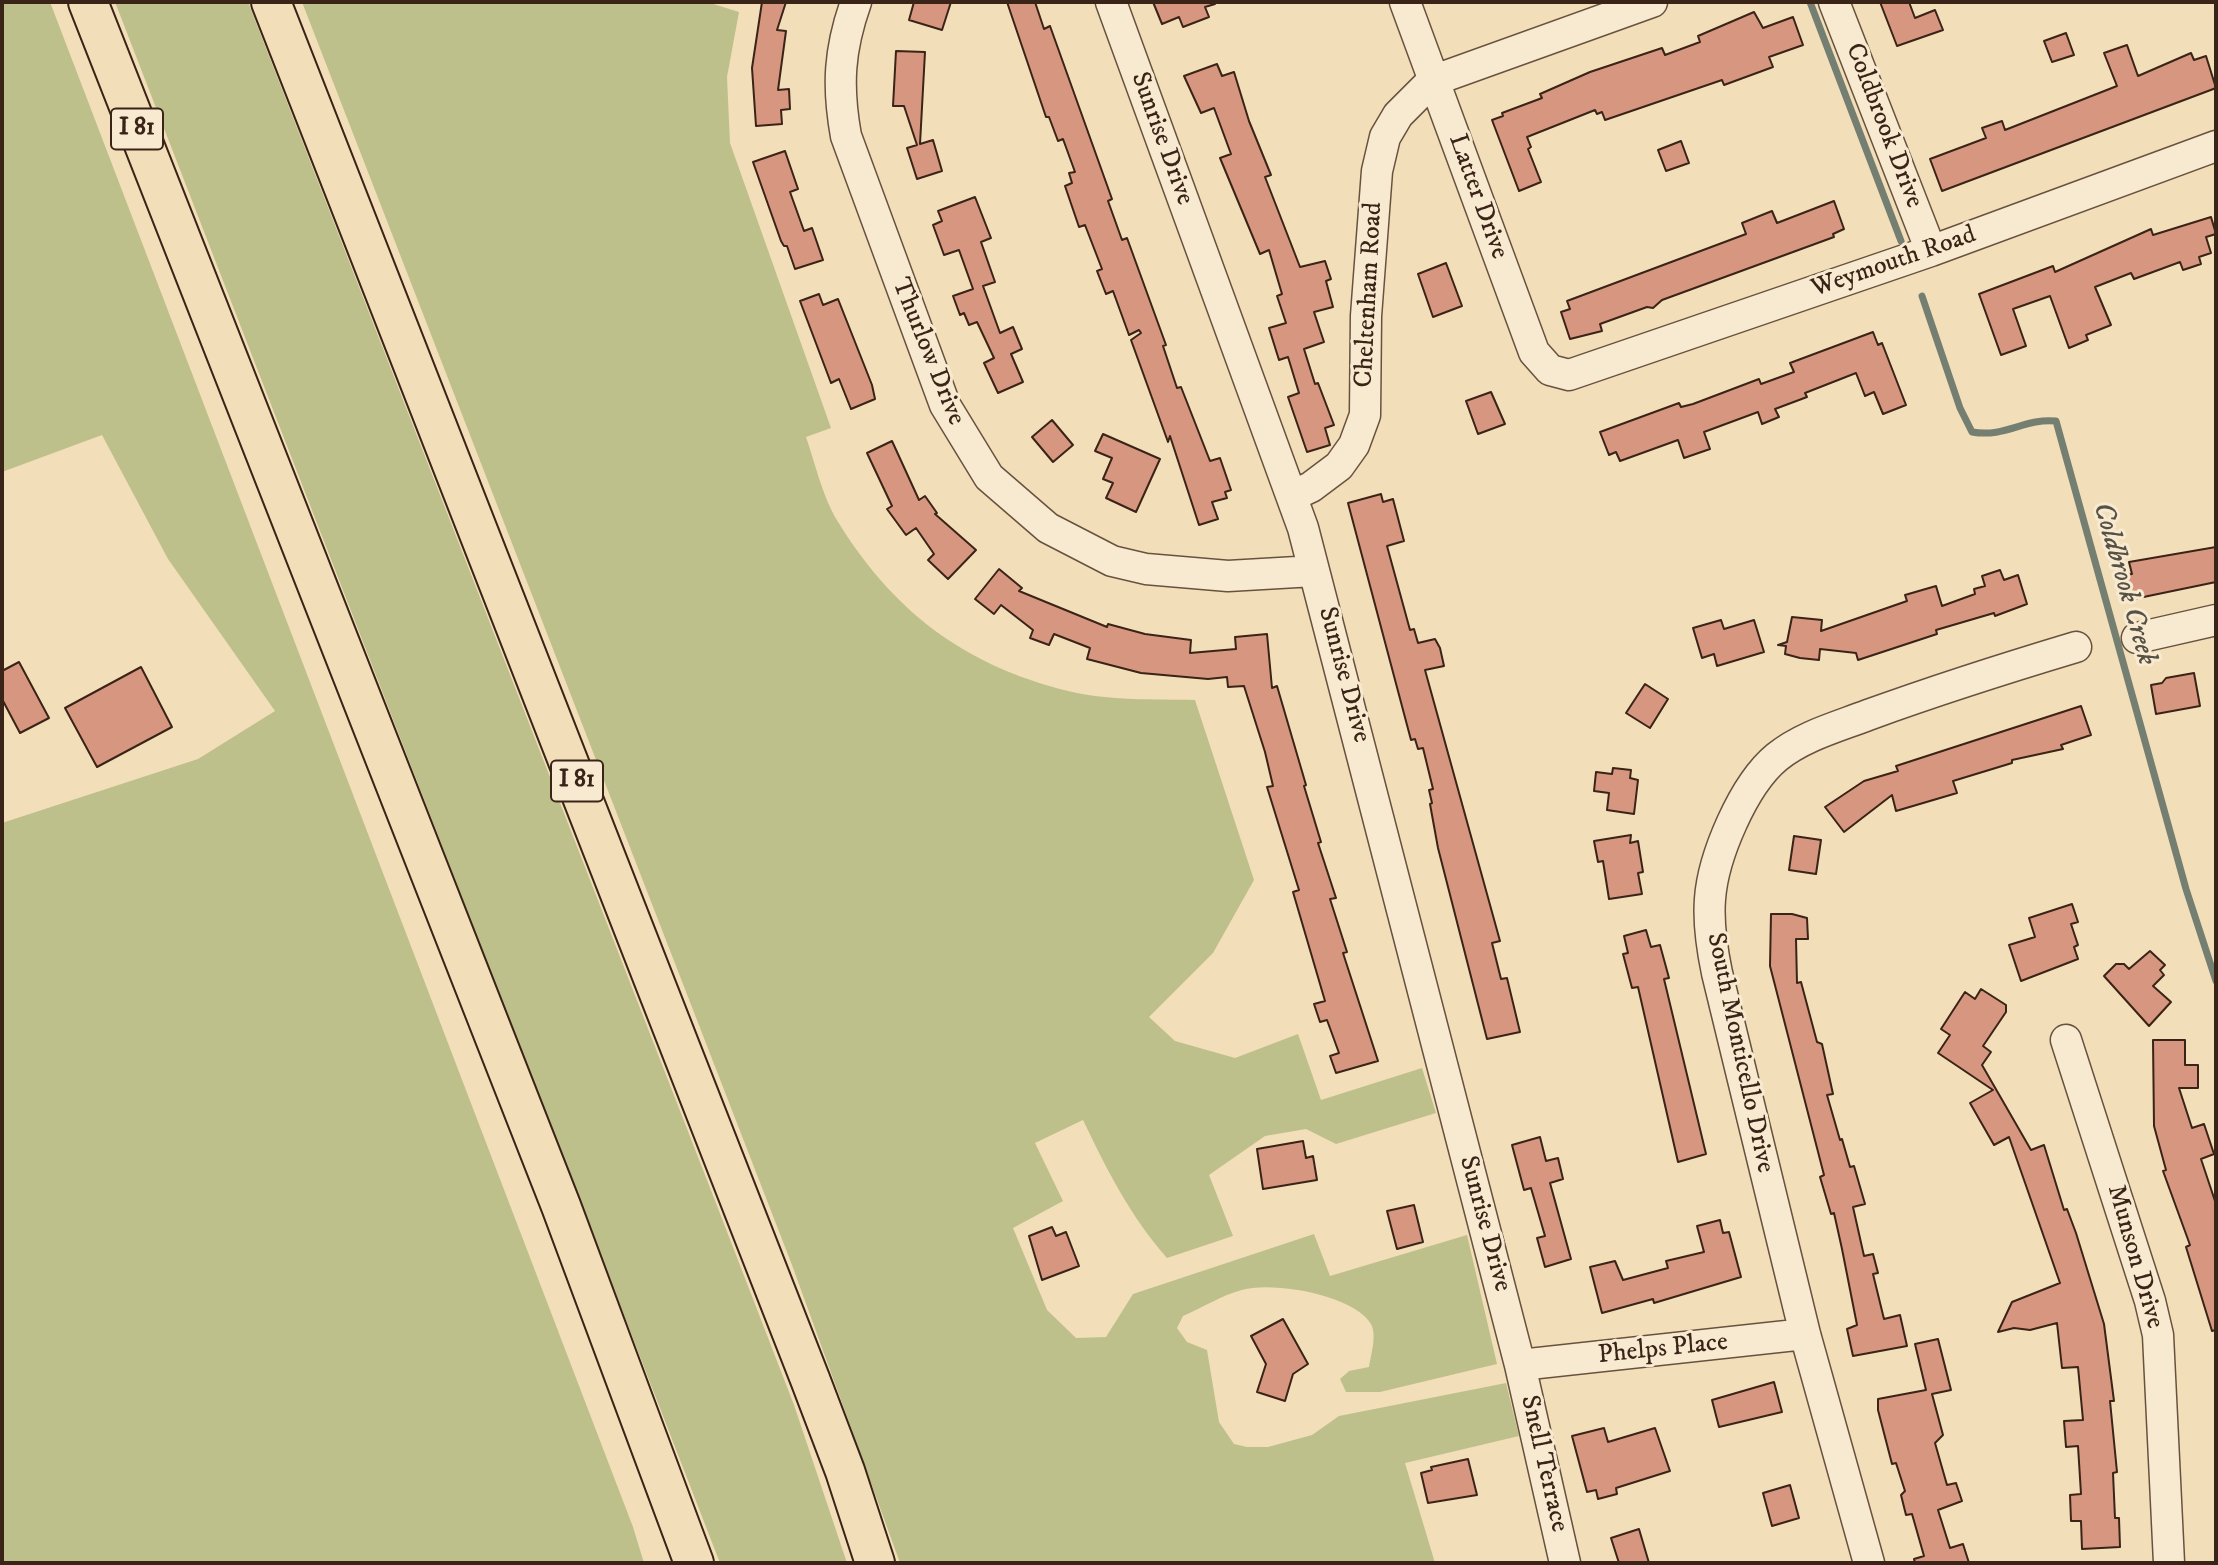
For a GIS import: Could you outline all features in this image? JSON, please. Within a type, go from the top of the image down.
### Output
[{"type":"highway","name":"I 81","points":[[88,2],[561,1206],[694,1563]]},
{"type":"highway","name":"I 81","points":[[271,2],[810,1379],[845,1471],[875,1563]]},
{"type":"street","name":"Thurlow Drive","points":[[856,2],[843,39],[839,96],[846,136],[945,405],[989,477],[1048,528],[1112,561],[1146,569],[1228,576],[1314,571]]},
{"type":"street","name":"Sunrise Drive","points":[[1111,2],[1294,495],[1334,635],[1521,1365]]},
{"type":"street","name":"Latter Drive","points":[[1405,2],[1432,82],[1457,140],[1534,352],[1550,370],[1569,375]]},
{"type":"street","points":[[1432,82],[1652,2]]},
{"type":"street","name":"Coldbrook Drive","points":[[1834,2],[1931,251]]},
{"type":"street","name":"Cheltenham Road","points":[[1294,495],[1339,466],[1354,445],[1364,415],[1366,316],[1377,171],[1385,137],[1398,115],[1432,82]]},
{"type":"street","name":"Weymouth Road","points":[[1569,375],[1931,251],[2216,146]]},
{"type":"street","points":[[2137,638],[2216,620]]},
{"type":"street","name":"South Monticello Drive","points":[[1869,1563],[1805,1334],[1717,974],[1711,942],[1710,899],[1716,865],[1736,817],[1755,782],[1776,758],[1810,737],[1905,702],[2076,647]]},
{"type":"street","name":"Munson Drive","points":[[2066,1040],[2150,1301],[2158,1335],[2169,1563]]},
{"type":"street","name":"Phelps Place","points":[[1521,1365],[1805,1334]]},
{"type":"street","name":"Snell Terrace","points":[[1521,1365],[1565,1563]]},
{"type":"green space","points":[[2,2],[50,2],[633,1527],[644,1563],[2,1563],[2,823],[198,759],[275,711],[168,559],[102,435],[2,472]]},
{"type":"green space","points":[[115,2],[248,2],[794,1405],[847,1563],[720,1563]]},
{"type":"green space","points":[[302,2],[707,2],[739,12],[727,77],[730,143],[831,428],[806,437],[822,488],[835,517],[880,580],[906,606],[933,629],[995,666],[1030,680],[1084,694],[1132,699],[1195,700],[1254,880],[1213,953],[1149,1017],[1175,1041],[1235,1058],[1298,1034],[1321,1100],[1422,1068],[1436,1113],[1336,1144],[1306,1129],[1265,1136],[1209,1175],[1233,1236],[1167,1258],[1130,1209],[1083,1120],[1035,1143],[1063,1201],[1013,1228],[1047,1310],[1076,1338],[1106,1337],[1133,1294],[1314,1234],[1330,1276],[1467,1235],[1497,1364],[1380,1392],[1346,1392],[1340,1379],[1349,1371],[1369,1367],[1374,1339],[1371,1324],[1348,1305],[1292,1289],[1273,1287],[1235,1292],[1183,1316],[1177,1328],[1187,1342],[1207,1350],[1219,1422],[1234,1444],[1247,1447],[1268,1447],[1312,1435],[1339,1416],[1506,1383],[1519,1436],[1405,1463],[1435,1563],[900,1563],[792,1265]]},
{"type":"building","points":[[762,2],[786,2],[777,30],[786,31],[778,90],[789,89],[790,109],[781,110],[782,124],[756,126],[752,68]]},
{"type":"building","points":[[914,2],[951,2],[942,30],[909,20]]},
{"type":"building","points":[[1007,2],[1035,2],[1044,29],[1050,26],[1112,199],[1108,201],[1122,240],[1127,238],[1166,345],[1163,346],[1177,388],[1181,387],[1210,461],[1220,458],[1231,490],[1225,492],[1227,498],[1212,502],[1218,519],[1199,525],[1170,436],[1168,442],[1131,340],[1141,333],[1139,330],[1129,335],[1113,291],[1106,294],[1097,271],[1102,269],[1085,225],[1079,227],[1065,186],[1072,183],[1069,173],[1075,172],[1063,139],[1058,141],[1049,117],[1046,117]]},
{"type":"building","points":[[1153,2],[1215,4],[1205,7],[1209,17],[1183,27],[1179,17],[1162,24]]},
{"type":"building","points":[[1880,2],[1909,2],[1915,18],[1935,10],[1943,30],[1897,46]]},
{"type":"building","points":[[1754,12],[1763,28],[1793,17],[1803,45],[1769,57],[1773,67],[1724,85],[1722,80],[1605,120],[1602,112],[1597,114],[1595,110],[1527,137],[1531,147],[1528,149],[1541,182],[1519,191],[1492,120],[1503,116],[1502,113],[1542,98],[1540,94],[1590,72],[1662,48],[1665,55],[1700,42],[1698,36]]},
{"type":"building","points":[[2066,33],[2074,55],[2052,62],[2044,41]]},
{"type":"building","points":[[2127,45],[2138,76],[2191,53],[2194,60],[2206,56],[2216,88],[1942,191],[1930,159],[1986,138],[1982,128],[2002,121],[2005,130],[2117,86],[2104,53]]},
{"type":"building","points":[[896,51],[925,52],[920,144],[933,140],[942,171],[917,179],[907,148],[917,145],[904,106],[893,106]]},
{"type":"building","points":[[1217,64],[1222,76],[1234,72],[1249,121],[1271,175],[1265,177],[1300,267],[1325,261],[1331,279],[1326,281],[1333,307],[1314,312],[1324,342],[1304,349],[1315,384],[1318,383],[1334,425],[1325,428],[1330,445],[1307,452],[1288,397],[1299,393],[1288,357],[1279,360],[1269,328],[1286,323],[1277,296],[1282,294],[1269,250],[1260,254],[1220,158],[1231,154],[1214,108],[1201,113],[1184,76]]},
{"type":"building","points":[[1681,141],[1689,163],[1666,171],[1658,150]]},
{"type":"building","points":[[785,151],[798,189],[790,192],[804,231],[812,228],[823,260],[795,269],[787,246],[781,241],[753,162]]},
{"type":"building","points":[[975,197],[991,238],[981,242],[995,282],[983,286],[1000,333],[1013,327],[1022,349],[1011,354],[1023,382],[998,393],[984,363],[994,358],[977,322],[969,325],[964,313],[960,315],[953,296],[973,289],[959,250],[944,255],[933,225],[942,221],[938,211]]},
{"type":"building","points":[[1834,201],[1844,229],[1833,234],[1834,237],[1662,300],[1653,308],[1647,307],[1600,324],[1602,331],[1570,339],[1561,312],[1570,309],[1567,301],[1746,234],[1742,223],[1772,211],[1777,223]]},
{"type":"building","points":[[2211,217],[2216,234],[2206,237],[2211,253],[2199,257],[2201,264],[2183,270],[2180,262],[2134,279],[2131,273],[2095,287],[2111,325],[2086,335],[2088,340],[2069,348],[2050,296],[2013,309],[2026,346],[2001,355],[1979,294],[2053,266],[2055,272],[2151,229],[2153,235]]},
{"type":"building","points":[[1446,263],[1462,306],[1433,317],[1418,274]]},
{"type":"building","points":[[819,294],[823,305],[838,299],[872,385],[875,399],[851,409],[839,379],[831,383],[800,301]]},
{"type":"building","points":[[1873,332],[1878,345],[1882,343],[1906,405],[1883,414],[1874,392],[1865,396],[1856,373],[1805,393],[1807,397],[1775,409],[1779,417],[1762,424],[1758,412],[1704,432],[1710,449],[1684,458],[1678,440],[1620,461],[1616,452],[1609,455],[1600,432],[1679,403],[1681,407],[1693,404],[1759,379],[1761,384],[1794,372],[1790,363]]},
{"type":"building","points":[[1491,392],[1505,424],[1478,434],[1466,401]]},
{"type":"building","points":[[1052,420],[1073,445],[1053,462],[1032,437]]},
{"type":"building","points":[[1103,434],[1160,459],[1136,512],[1106,498],[1113,483],[1103,479],[1112,458],[1095,451]]},
{"type":"building","points":[[892,441],[919,500],[925,496],[937,513],[935,514],[976,550],[948,579],[928,560],[934,554],[916,528],[906,535],[887,509],[892,506],[867,453]]},
{"type":"building","points":[[1381,494],[1383,502],[1393,499],[1404,541],[1387,546],[1410,630],[1414,629],[1418,643],[1435,639],[1440,648],[1444,666],[1425,670],[1500,941],[1492,943],[1501,979],[1507,978],[1520,1032],[1487,1039],[1438,848],[1430,804],[1429,790],[1433,789],[1423,748],[1418,749],[1415,739],[1411,740],[1348,503]]},
{"type":"building","points":[[2216,547],[2216,582],[2129,600],[2125,575],[2132,574],[2129,562]]},
{"type":"building","points":[[999,569],[1022,588],[1019,591],[1107,627],[1108,624],[1145,634],[1191,640],[1190,653],[1236,649],[1235,637],[1267,634],[1272,688],[1277,686],[1306,785],[1304,786],[1321,842],[1318,843],[1336,898],[1330,899],[1347,952],[1343,953],[1378,1061],[1336,1073],[1330,1056],[1339,1053],[1327,1020],[1320,1022],[1314,1004],[1325,1001],[1293,892],[1299,890],[1267,787],[1273,786],[1265,752],[1244,686],[1228,687],[1227,677],[1208,679],[1141,673],[1087,659],[1090,648],[1054,634],[1049,645],[1030,638],[1033,630],[1001,605],[994,614],[975,599]]},
{"type":"building","points":[[2000,570],[2004,580],[2018,575],[2027,604],[1995,616],[1994,613],[1936,630],[1937,634],[1858,660],[1856,653],[1820,649],[1819,660],[1800,658],[1785,654],[1786,646],[1778,645],[1787,642],[1792,617],[1822,620],[1821,631],[1907,601],[1905,595],[1936,586],[1942,606],[1975,594],[1974,589],[1985,586],[1982,576]]},
{"type":"building","points":[[1721,620],[1724,629],[1754,620],[1764,652],[1717,666],[1714,654],[1702,658],[1693,628]]},
{"type":"building","points":[[19,662],[49,718],[20,733],[2,699],[2,671]]},
{"type":"building","points":[[141,667],[172,727],[97,767],[65,708]]},
{"type":"building","points":[[2194,673],[2200,706],[2156,714],[2151,685],[2162,683],[2166,678]]},
{"type":"building","points":[[1645,684],[1668,699],[1650,728],[1626,713]]},
{"type":"building","points":[[2081,706],[2091,735],[2061,745],[2063,749],[2012,760],[2012,763],[1953,781],[1957,793],[1896,811],[1892,795],[1844,832],[1825,807],[1864,781],[1898,771],[1896,766]]},
{"type":"building","points":[[1613,768],[1631,770],[1630,778],[1638,780],[1634,814],[1607,810],[1609,793],[1594,791],[1596,772],[1612,774]]},
{"type":"building","points":[[1631,835],[1630,843],[1638,841],[1643,872],[1638,873],[1642,894],[1609,899],[1603,861],[1598,862],[1594,841]]},
{"type":"building","points":[[1794,836],[1821,840],[1816,874],[1789,870]]},
{"type":"building","points":[[2072,904],[2078,922],[2071,924],[2078,945],[2074,947],[2078,959],[2021,981],[2009,945],[2035,937],[2029,918]]},
{"type":"building","points":[[1771,914],[1792,914],[1807,918],[1808,939],[1796,939],[1797,983],[1801,982],[1817,1042],[1822,1044],[1833,1094],[1827,1095],[1840,1140],[1842,1139],[1850,1167],[1854,1166],[1865,1204],[1853,1207],[1864,1256],[1873,1254],[1878,1273],[1873,1274],[1884,1319],[1900,1315],[1907,1346],[1853,1356],[1847,1329],[1857,1325],[1842,1249],[1834,1213],[1831,1214],[1820,1177],[1824,1175],[1770,966]]},
{"type":"building","points":[[1646,930],[1651,947],[1660,945],[1669,978],[1664,979],[1706,1154],[1678,1162],[1638,987],[1632,988],[1623,954],[1628,953],[1624,936]]},
{"type":"building","points":[[2150,951],[2165,965],[2160,970],[2164,975],[2153,986],[2171,1002],[2149,1026],[2104,976],[2116,964],[2124,964],[2129,969]]},
{"type":"building","points":[[1981,989],[2006,1005],[2006,1012],[1983,1046],[1991,1052],[1982,1065],[2031,1150],[2044,1145],[2064,1210],[2067,1209],[2076,1233],[2104,1324],[2114,1401],[2110,1401],[2117,1472],[2113,1473],[2115,1518],[2119,1518],[2120,1547],[2082,1549],[2081,1521],[2071,1521],[2070,1495],[2081,1494],[2078,1446],[2066,1447],[2064,1421],[2083,1420],[2078,1367],[2062,1368],[2057,1323],[2030,1330],[2014,1328],[1998,1332],[2012,1302],[2060,1283],[2009,1137],[1994,1145],[1970,1103],[1993,1090],[1938,1053],[1950,1035],[1941,1029],[1965,992],[1975,999]]},
{"type":"building","points":[[2153,1040],[2185,1040],[2185,1065],[2198,1065],[2198,1088],[2179,1088],[2192,1128],[2204,1124],[2214,1154],[2201,1159],[2216,1204],[2216,1330],[2212,1331],[2186,1247],[2190,1245],[2163,1171],[2166,1170],[2154,1126]]},
{"type":"building","points":[[1540,1137],[1546,1161],[1558,1158],[1563,1179],[1550,1183],[1571,1259],[1545,1267],[1537,1238],[1545,1236],[1531,1188],[1524,1190],[1512,1145]]},
{"type":"building","points":[[1303,1141],[1306,1158],[1313,1156],[1317,1180],[1263,1189],[1257,1149]]},
{"type":"building","points":[[1414,1205],[1423,1242],[1397,1249],[1387,1211]]},
{"type":"building","points":[[1720,1220],[1723,1233],[1729,1232],[1741,1277],[1654,1303],[1653,1299],[1602,1313],[1590,1267],[1615,1261],[1623,1280],[1668,1268],[1666,1261],[1704,1252],[1697,1226]]},
{"type":"building","points":[[1052,1227],[1056,1236],[1066,1232],[1079,1266],[1042,1280],[1029,1236]]},
{"type":"building","points":[[1283,1319],[1308,1364],[1293,1374],[1285,1401],[1257,1392],[1266,1364],[1251,1336]]},
{"type":"building","points":[[1938,1339],[1951,1390],[1932,1394],[1943,1435],[1935,1443],[1947,1485],[1956,1483],[1962,1501],[1938,1510],[1950,1548],[1963,1544],[1969,1563],[1915,1563],[1914,1559],[1924,1556],[1912,1514],[1906,1515],[1901,1495],[1905,1491],[1896,1463],[1892,1464],[1878,1410],[1878,1399],[1926,1390],[1915,1344]]},
{"type":"building","points":[[1774,1382],[1782,1412],[1719,1427],[1712,1400]]},
{"type":"building","points":[[1604,1428],[1608,1442],[1655,1428],[1670,1471],[1616,1488],[1617,1494],[1598,1499],[1596,1490],[1587,1492],[1572,1436]]},
{"type":"building","points":[[1468,1459],[1477,1495],[1428,1503],[1421,1473],[1432,1470],[1431,1467]]},
{"type":"building","points":[[1790,1485],[1799,1518],[1772,1526],[1763,1493]]},
{"type":"building","points":[[1639,1529],[1649,1563],[1619,1563],[1611,1538]]},
{"type":"waterway","name":"Coldbrook Creek","points":[[1810,2],[1901,241]]},
{"type":"waterway","name":"Coldbrook Creek","points":[[1922,296],[1960,408],[1972,432],[1995,432],[2034,422],[2056,421],[2186,889],[2216,981]]}]
